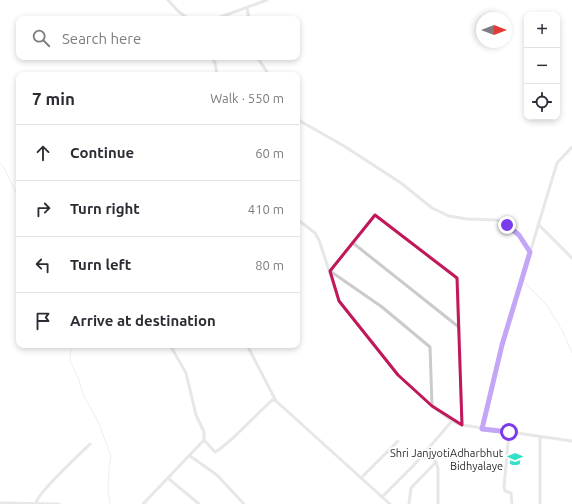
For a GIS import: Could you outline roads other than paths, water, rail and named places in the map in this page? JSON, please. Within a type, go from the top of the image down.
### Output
[{"type":"street","points":[[168,0],[184,16]]},
{"type":"street","points":[[224,16],[267,0]]},
{"type":"street","points":[[248,8],[249,16]]},
{"type":"street","points":[[214,60],[216,72]]},
{"type":"street","points":[[259,60],[267,72]]},
{"type":"street","points":[[300,121],[344,146],[402,183],[432,208],[449,216],[467,219],[497,220],[507,225],[519,235],[530,252]]},
{"type":"street","points":[[482,429],[502,345],[557,162],[572,147]]},
{"type":"street","points":[[330,271],[376,215],[449,271],[458,280],[462,425]]},
{"type":"street","points":[[300,221],[315,233],[330,271],[339,301],[398,375],[432,406],[452,421],[462,425],[572,441]]},
{"type":"street","points":[[538,224],[572,258]]},
{"type":"street","points":[[352,243],[460,328]]},
{"type":"street","points":[[330,271],[382,307],[430,347],[432,406]]},
{"type":"street","points":[[172,348],[186,373],[196,415],[204,432],[204,440],[214,452],[220,449],[272,400],[276,401]]},
{"type":"street","points":[[249,348],[276,401],[390,504]]},
{"type":"street","points":[[382,497],[452,421]]},
{"type":"street","points":[[509,432],[504,487],[505,491],[510,493],[512,504]]},
{"type":"street","points":[[540,504],[540,439],[542,437]]},
{"type":"street","points":[[143,504],[169,479],[204,440]]},
{"type":"street","points":[[361,478],[398,441]]},
{"type":"street","points":[[36,503],[36,499],[90,444]]},
{"type":"street","points":[[425,452],[436,462],[438,469],[438,504]]},
{"type":"street","points":[[190,456],[217,475],[244,504]]},
{"type":"street","points":[[408,504],[411,488],[436,462]]},
{"type":"street","points":[[169,479],[199,504]]},
{"type":"street","points":[[0,503],[59,504]]},
{"type":"waterway","points":[[0,163],[16,192]]},
{"type":"waterway","points":[[524,278],[524,282],[547,305],[563,332],[572,353]]},
{"type":"waterway","points":[[71,348],[70,360],[79,380],[83,395],[97,419],[111,456],[108,491],[110,504]]},
{"type":"place","name":"Shri JanjyotiAdharbhut Bidhyalaye","points":[[515,459]]}]
